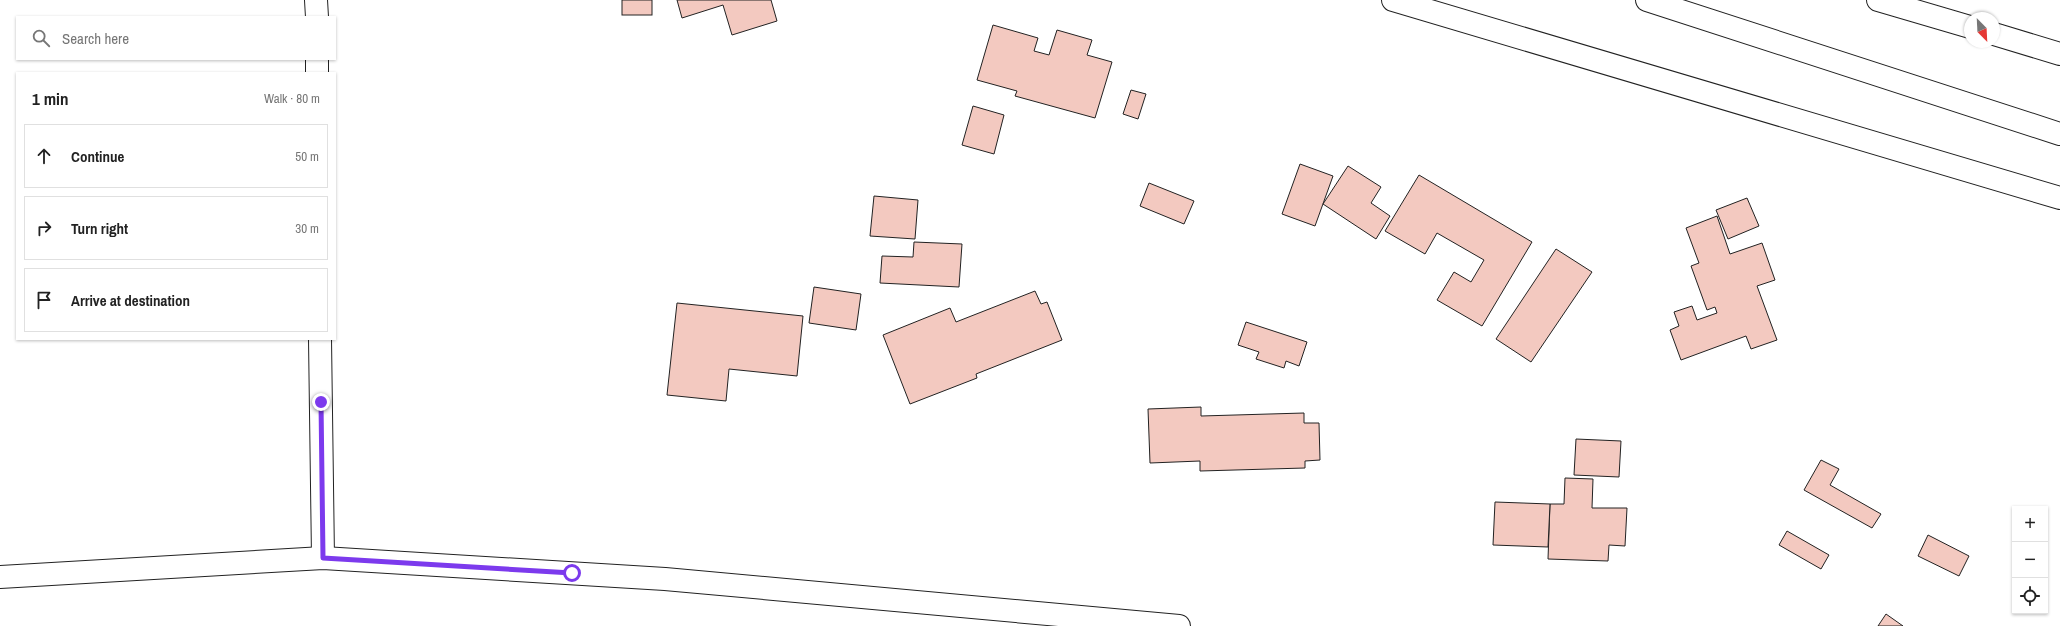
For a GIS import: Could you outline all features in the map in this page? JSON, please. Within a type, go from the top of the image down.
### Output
[{"type":"main road","points":[[316,0],[316,16]]},
{"type":"main road","points":[[1393,0],[2060,198]]},
{"type":"main road","points":[[1647,0],[2060,134]]},
{"type":"main road","points":[[1878,0],[1964,25]]},
{"type":"main road","points":[[2000,36],[2060,54]]},
{"type":"main road","points":[[317,60],[317,72]]},
{"type":"main road","points":[[320,340],[323,558]]},
{"type":"main road","points":[[0,577],[323,558],[665,578],[1179,626]]},
{"type":"building","points":[[622,0],[652,0],[652,15],[622,15]]},
{"type":"building","points":[[677,0],[771,0],[777,21],[732,35],[723,5],[682,18]]},
{"type":"building","points":[[993,25],[1038,38],[1034,51],[1049,55],[1057,30],[1092,40],[1087,55],[1112,62],[1095,118],[1015,96],[1017,91],[977,80]]},
{"type":"building","points":[[1131,90],[1146,94],[1138,119],[1123,114]]},
{"type":"building","points":[[973,106],[1004,115],[994,154],[962,145]]},
{"type":"building","points":[[1300,164],[1333,176],[1315,226],[1282,214]]},
{"type":"building","points":[[1348,166],[1381,187],[1371,203],[1390,216],[1376,239],[1323,204]]},
{"type":"building","points":[[1419,175],[1532,242],[1482,326],[1437,300],[1454,272],[1471,282],[1484,260],[1437,233],[1425,254],[1385,231]]},
{"type":"building","points":[[1149,183],[1194,201],[1184,224],[1140,206]]},
{"type":"building","points":[[874,196],[918,200],[915,239],[870,236]]},
{"type":"building","points":[[1747,198],[1759,226],[1728,239],[1716,210]]},
{"type":"building","points":[[1717,216],[1730,254],[1762,243],[1775,280],[1757,286],[1777,340],[1751,349],[1746,336],[1681,360],[1670,330],[1679,326],[1674,312],[1692,306],[1697,320],[1717,313],[1715,307],[1707,310],[1691,266],[1699,263],[1686,228]]},
{"type":"building","points":[[914,242],[962,244],[959,287],[880,283],[882,256],[913,257]]},
{"type":"building","points":[[1556,249],[1592,272],[1531,362],[1496,339]]},
{"type":"building","points":[[814,287],[861,294],[856,330],[809,323]]},
{"type":"building","points":[[1035,291],[1041,304],[1047,302],[1062,340],[976,374],[977,378],[910,404],[883,335],[950,308],[956,322]]},
{"type":"building","points":[[677,303],[803,316],[797,376],[729,369],[726,401],[667,395]]},
{"type":"building","points":[[1246,322],[1307,342],[1299,366],[1286,361],[1284,368],[1256,359],[1259,352],[1238,345]]},
{"type":"building","points":[[1201,407],[1201,416],[1304,413],[1304,423],[1319,423],[1320,460],[1305,461],[1305,468],[1200,471],[1200,461],[1150,463],[1148,409]]},
{"type":"building","points":[[1576,439],[1621,441],[1619,477],[1574,475]]},
{"type":"building","points":[[1821,460],[1839,469],[1830,485],[1881,514],[1872,528],[1804,490]]},
{"type":"building","points":[[1565,478],[1593,479],[1592,508],[1627,508],[1625,546],[1609,545],[1608,561],[1548,559],[1550,504],[1564,504]]},
{"type":"building","points":[[1495,502],[1550,504],[1548,547],[1493,545]]},
{"type":"building","points":[[1787,531],[1829,555],[1821,569],[1779,545]]},
{"type":"building","points":[[1928,535],[1969,556],[1959,576],[1918,556]]},
{"type":"building","points":[[1886,614],[1903,626],[1878,626]]},
{"type":"route","points":[[321,402],[323,558],[572,573]]}]
